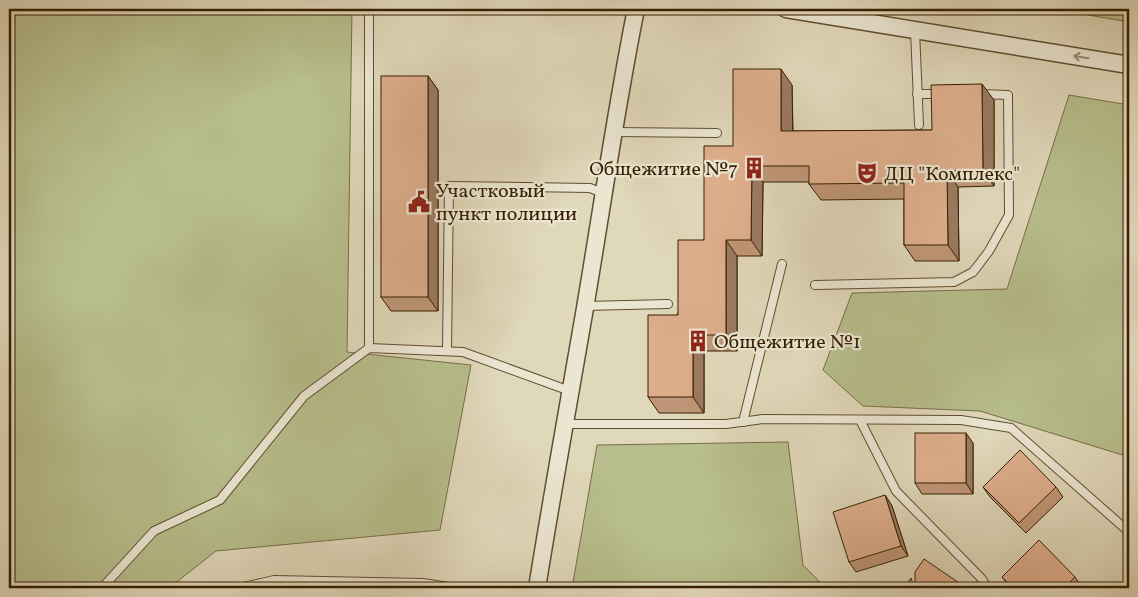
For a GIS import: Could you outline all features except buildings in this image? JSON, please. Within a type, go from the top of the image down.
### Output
[{"type":"street","points":[[537,588],[603,193],[636,9]]},
{"type":"street","points":[[786,9],[1129,65]]},
{"type":"lane","points":[[369,9],[369,348]]},
{"type":"lane","points":[[916,30],[919,125]]},
{"type":"lane","points":[[918,94],[944,94]]},
{"type":"lane","points":[[815,285],[954,282],[973,272],[989,251],[1009,215],[1008,95],[972,94]]},
{"type":"lane","points":[[614,132],[717,133]]},
{"type":"lane","points":[[447,351],[449,186],[590,188],[603,193]]},
{"type":"lane","points":[[743,422],[782,264]]},
{"type":"lane","points":[[585,306],[668,304]]},
{"type":"lane","points":[[102,588],[154,531],[220,500],[304,396],[369,348],[463,352],[570,391]]},
{"type":"lane","points":[[564,424],[726,424],[763,419],[961,420],[1010,428],[1129,532]]},
{"type":"lane","points":[[860,420],[896,491],[982,579],[987,588]]},
{"type":"lane","points":[[239,588],[274,580],[454,588]]},
{"type":"green space","points":[[9,9],[352,9],[347,352],[471,365],[440,530],[216,551],[169,588],[9,588]]},
{"type":"green space","points":[[1053,9],[1129,9],[1129,22]]},
{"type":"green space","points":[[1069,95],[1129,105],[1129,457],[980,411],[863,406],[823,370],[852,293],[1007,289]]},
{"type":"green space","points":[[788,442],[803,565],[826,588],[572,588],[597,445]]},
{"type":"place","name":"Общежитие №7","points":[[754,168]]},
{"type":"place","name":"ДЦ \"Комплекс\"","points":[[867,173]]},
{"type":"place","name":"Участковый пункт полиции","points":[[419,202]]},
{"type":"place","name":"Общежитие №1","points":[[698,341]]}]
